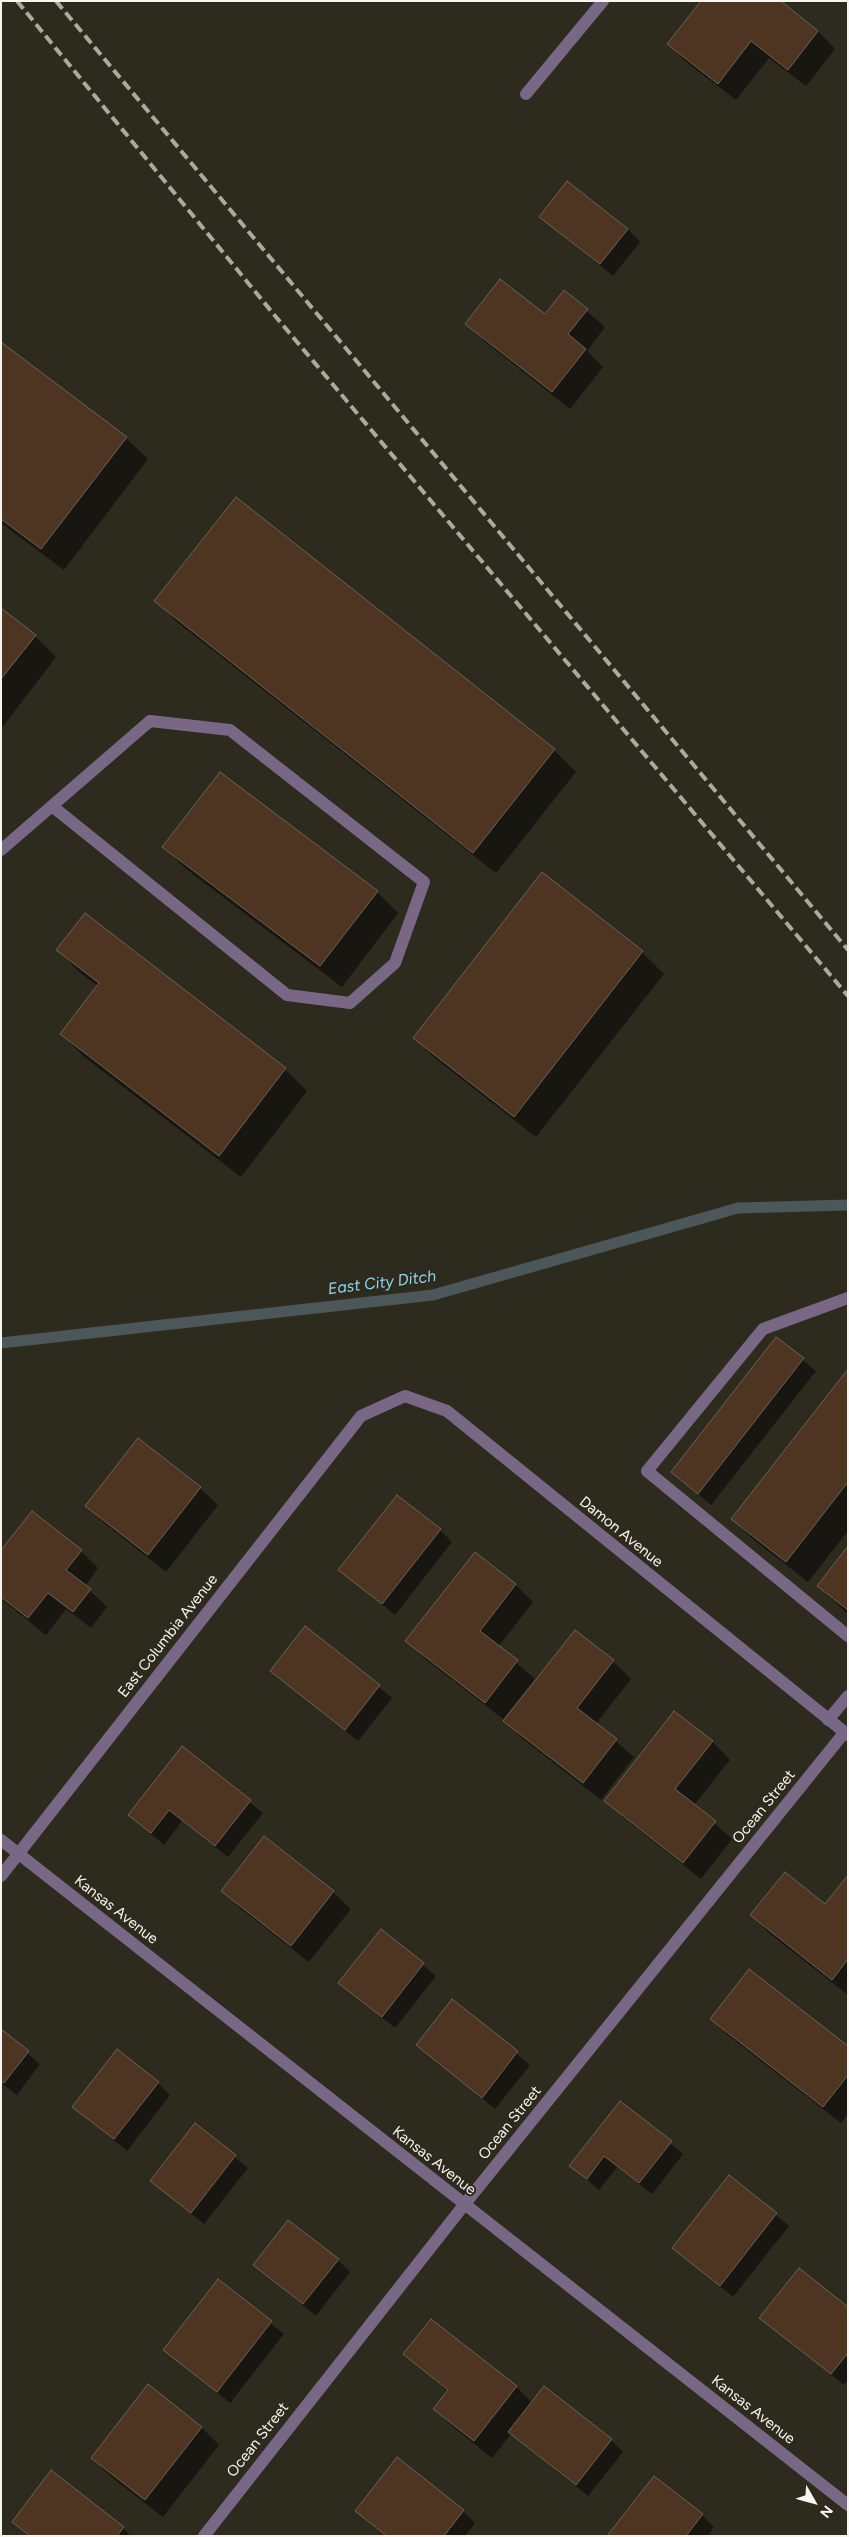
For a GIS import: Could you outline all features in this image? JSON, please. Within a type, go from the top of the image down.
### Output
[{"type":"street","points":[[526,94],[603,1]]},
{"type":"street","points":[[1,850],[150,720],[230,730],[424,882],[395,963],[350,1003],[286,995],[52,806]]},
{"type":"street","points":[[848,1298],[763,1329],[647,1471],[848,1636]]},
{"type":"street","name":"Damon Avenue","points":[[361,1416],[405,1396],[447,1411],[846,1734]]},
{"type":"street","name":"East Columbia Avenue","points":[[1,1876],[361,1416]]},
{"type":"street","points":[[828,1720],[848,1696]]},
{"type":"street","name":"Ocean Street","points":[[204,2536],[464,2205],[846,1734]]},
{"type":"street","name":"Kansas Avenue","points":[[1,1840],[848,2505]]},
{"type":"building","points":[[701,1],[781,1],[818,31],[788,70],[751,41],[718,84],[667,44]]},
{"type":"building","points":[[567,181],[628,229],[600,264],[539,217]]},
{"type":"building","points":[[500,279],[545,314],[564,290],[588,309],[568,334],[586,349],[552,392],[465,324]]},
{"type":"building","points":[[1,342],[127,437],[41,549],[1,519]]},
{"type":"building","points":[[236,497],[555,749],[473,853],[154,601]]},
{"type":"building","points":[[1,608],[36,635],[1,679]]},
{"type":"building","points":[[220,772],[378,891],[320,966],[162,847]]},
{"type":"building","points":[[542,872],[643,951],[514,1117],[413,1038]]},
{"type":"building","points":[[85,913],[286,1068],[219,1156],[60,1034],[99,983],[56,950]]},
{"type":"building","points":[[776,1337],[804,1358],[698,1494],[671,1472]]},
{"type":"building","points":[[848,1369],[848,1482],[786,1562],[731,1519]]},
{"type":"building","points":[[138,1438],[201,1487],[148,1555],[85,1506]]},
{"type":"building","points":[[397,1495],[441,1529],[382,1604],[338,1570]]},
{"type":"building","points":[[32,1511],[82,1550],[66,1570],[91,1589],[73,1612],[48,1593],[28,1618],[1,1597],[1,1550]]},
{"type":"building","points":[[848,1546],[848,1610],[817,1586]]},
{"type":"building","points":[[475,1552],[516,1584],[480,1631],[518,1660],[485,1703],[405,1641]]},
{"type":"building","points":[[305,1626],[380,1685],[345,1730],[270,1671]]},
{"type":"building","points":[[575,1630],[614,1660],[577,1708],[617,1739],[583,1783],[503,1721]]},
{"type":"building","points":[[674,1711],[713,1741],[675,1789],[716,1821],[683,1863],[604,1801]]},
{"type":"building","points":[[182,1746],[251,1800],[215,1846],[169,1810],[151,1833],[128,1815]]},
{"type":"building","points":[[264,1836],[334,1891],[291,1946],[221,1891]]},
{"type":"building","points":[[785,1872],[825,1904],[848,1875],[848,1959],[832,1980],[750,1915]]},
{"type":"building","points":[[381,1929],[424,1963],[382,2017],[338,1983]]},
{"type":"building","points":[[749,1969],[848,2046],[848,2075],[823,2107],[710,2019]]},
{"type":"building","points":[[452,1999],[518,2051],[482,2098],[416,2045]]},
{"type":"building","points":[[1,2029],[29,2051],[4,2083],[1,2081]]},
{"type":"building","points":[[117,2049],[159,2082],[114,2139],[72,2107]]},
{"type":"building","points":[[620,2101],[672,2141],[639,2183],[604,2156],[587,2179],[569,2166]]},
{"type":"building","points":[[195,2123],[236,2155],[191,2213],[150,2181]]},
{"type":"building","points":[[729,2175],[777,2213],[720,2286],[672,2248]]},
{"type":"building","points":[[288,2220],[339,2259],[303,2304],[253,2265]]},
{"type":"building","points":[[799,2268],[848,2307],[848,2353],[831,2374],[759,2318]]},
{"type":"building","points":[[218,2279],[272,2321],[217,2392],[163,2350]]},
{"type":"building","points":[[431,2319],[517,2386],[474,2441],[433,2409],[448,2390],[403,2354]]},
{"type":"building","points":[[148,2384],[202,2427],[145,2500],[91,2458]]},
{"type":"building","points":[[544,2386],[612,2439],[576,2485],[508,2432]]},
{"type":"building","points":[[397,2457],[464,2510],[444,2536],[387,2536],[355,2511]]},
{"type":"building","points":[[51,2470],[124,2527],[117,2536],[30,2536],[12,2522]]},
{"type":"building","points":[[654,2476],[703,2514],[686,2536],[607,2536]]},
{"type":"waterway","name":"East City Ditch","points":[[1,1343],[433,1295],[738,1208],[848,1205]]},
{"type":"railway","points":[[17,1],[276,317],[848,996]]},
{"type":"railway","points":[[56,1],[848,950]]}]
